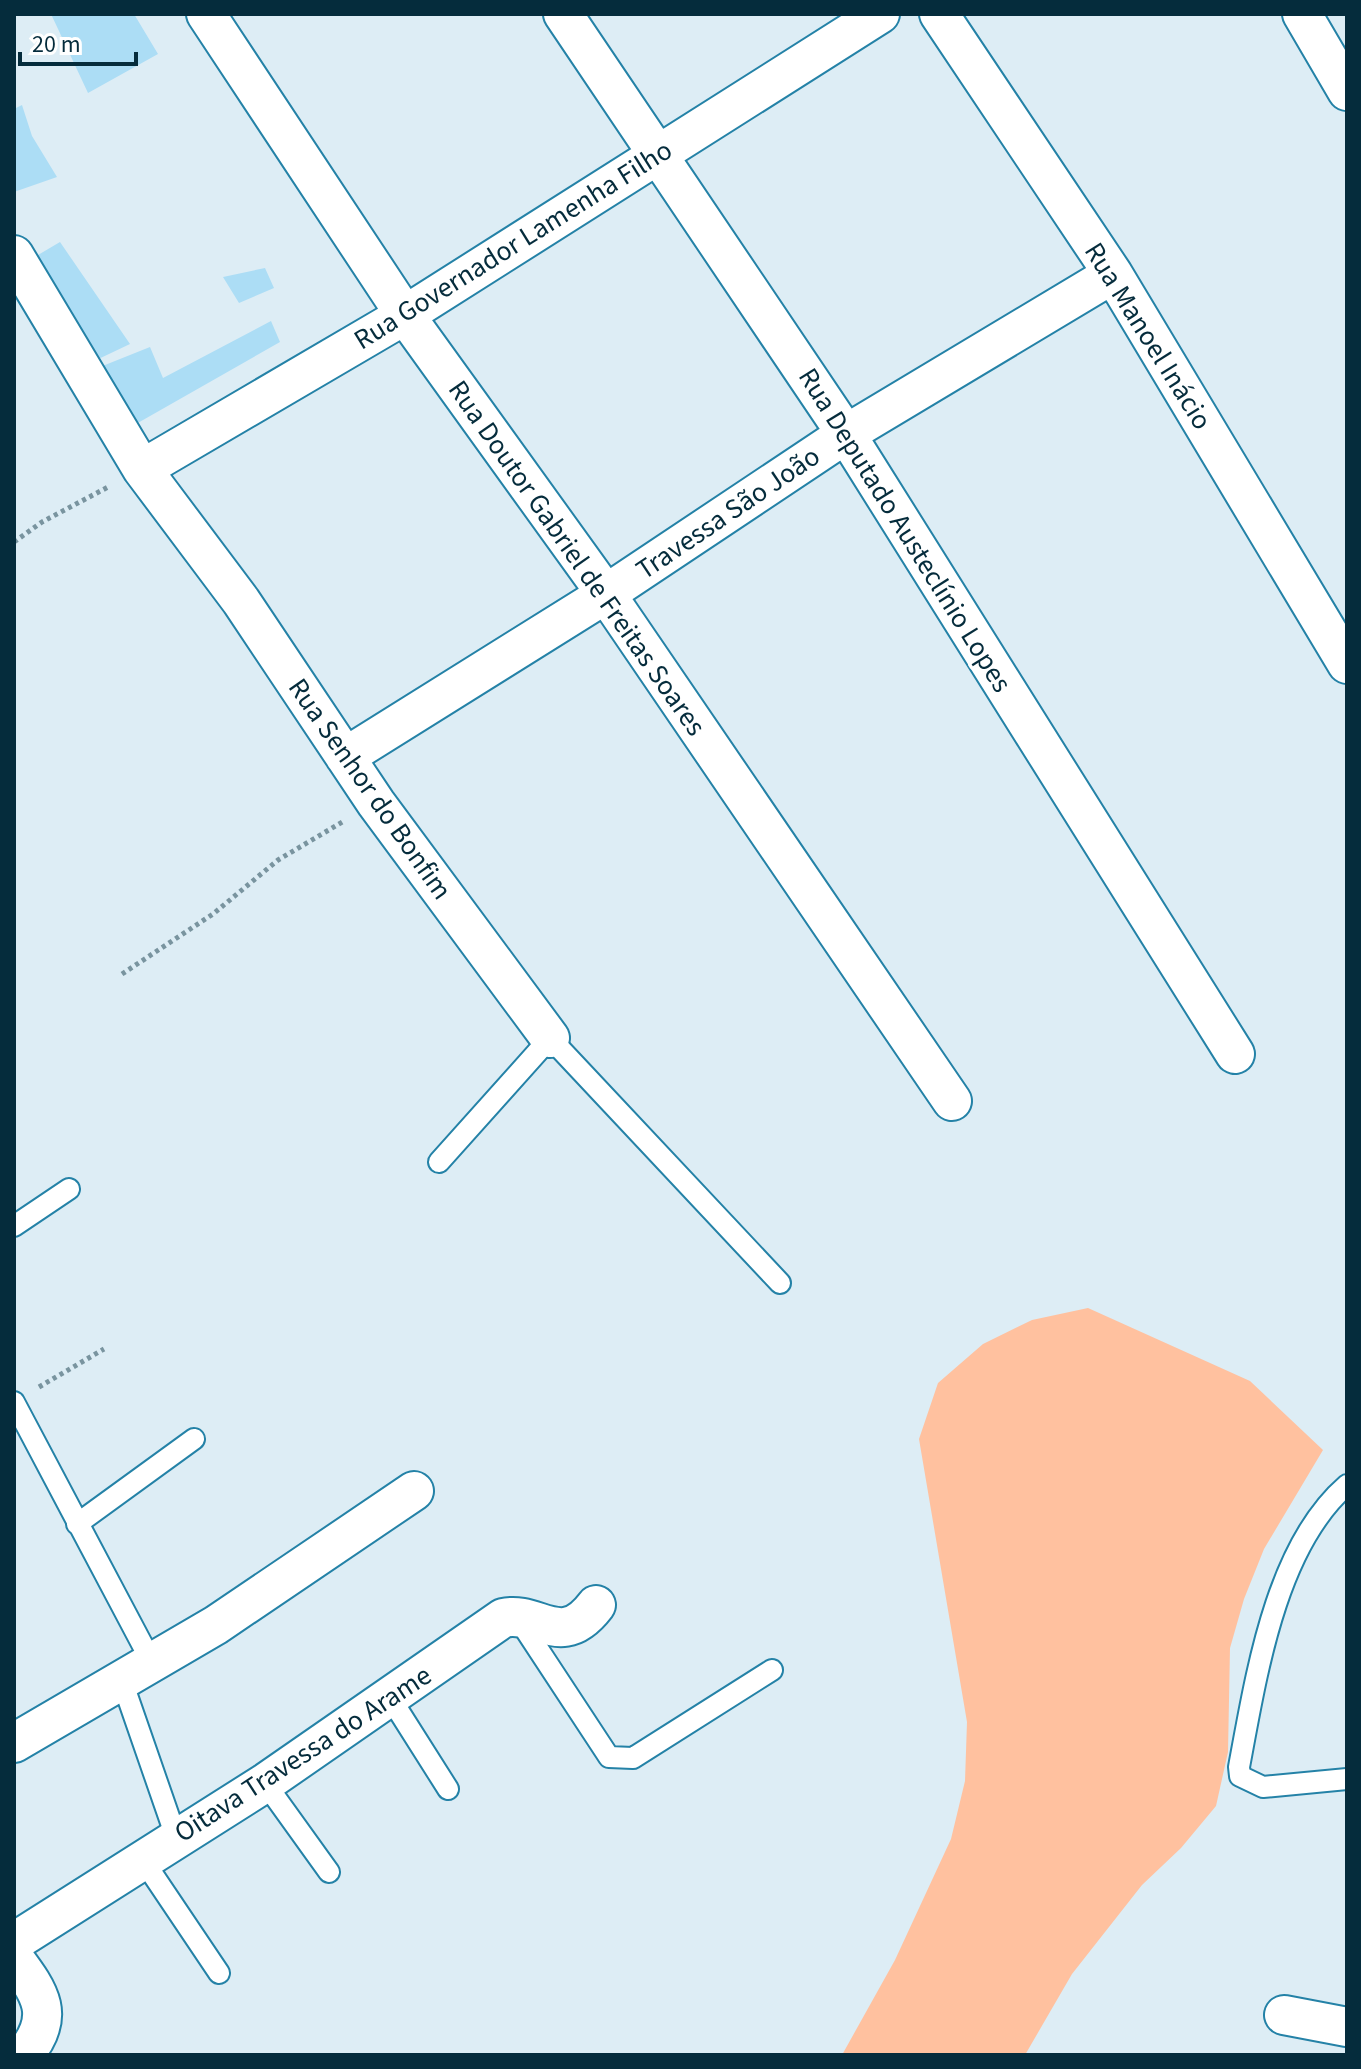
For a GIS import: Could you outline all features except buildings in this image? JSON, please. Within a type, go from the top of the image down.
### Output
[{"type":"street","name":"Rua Doutor Gabriel de Freitas Soares","points":[[206,14],[405,315],[606,594],[952,1101]]},
{"type":"street","name":"Rua Deputado Austeclínio Lopes","points":[[563,14],[846,434],[1235,1054]]},
{"type":"street","name":"Rua Governador Lamenha Filho","points":[[142,469],[405,315],[880,14]]},
{"type":"street","name":"Rua Manoel Inácio","points":[[939,14],[1113,274],[1347,664]]},
{"type":"street","points":[[1302,14],[1347,91]]},
{"type":"street","name":"Rua Senhor do Bonfim","points":[[14,255],[142,469],[241,601],[376,803],[550,1038]]},
{"type":"street","name":"Travessa São João","points":[[345,757],[606,594],[846,434],[1113,274]]},
{"type":"street","points":[[14,1743],[216,1625],[414,1491]]},
{"type":"street","points":[[517,1617],[547,1628],[559,1627],[587,1617],[596,1605]]},
{"type":"street","name":"Oitava Travessa do Arame","points":[[14,1942],[265,1783],[391,1699],[503,1618],[517,1617]]},
{"type":"street","points":[[14,1958],[40,1992],[43,2006],[39,2031],[24,2055]]},
{"type":"street","points":[[1284,2015],[1347,2027]]},
{"type":"lane","points":[[439,1162],[550,1038]]},
{"type":"lane","name":"Rua Senhor do Bonfim","points":[[550,1038],[780,1283]]},
{"type":"lane","points":[[14,1226],[69,1189]]},
{"type":"lane","points":[[20,1398],[77,1524],[136,1671],[176,1837]]},
{"type":"lane","points":[[77,1524],[194,1439]]},
{"type":"lane","points":[[1347,1485],[1311,1522],[1278,1600],[1252,1698],[1239,1767],[1240,1776],[1263,1787],[1347,1779]]},
{"type":"lane","points":[[517,1617],[609,1757],[633,1758],[772,1670]]},
{"type":"lane","points":[[391,1699],[448,1789]]},
{"type":"lane","points":[[265,1783],[329,1872]]},
{"type":"lane","points":[[143,1860],[219,1973]]},
{"type":"path","points":[[14,542],[42,522],[142,469]]},
{"type":"path","points":[[122,974],[213,914],[278,860],[376,803]]},
{"type":"path","points":[[20,1398],[104,1349]]},
{"type":"shaded area","points":[[1088,1308],[1250,1381],[1323,1450],[1264,1549],[1244,1599],[1230,1648],[1228,1752],[1216,1806],[1181,1848],[1142,1885],[1072,1974],[1025,2055],[842,2055],[895,1960],[951,1839],[965,1781],[967,1722],[919,1439],[938,1383],[983,1344],[1032,1320]]}]
